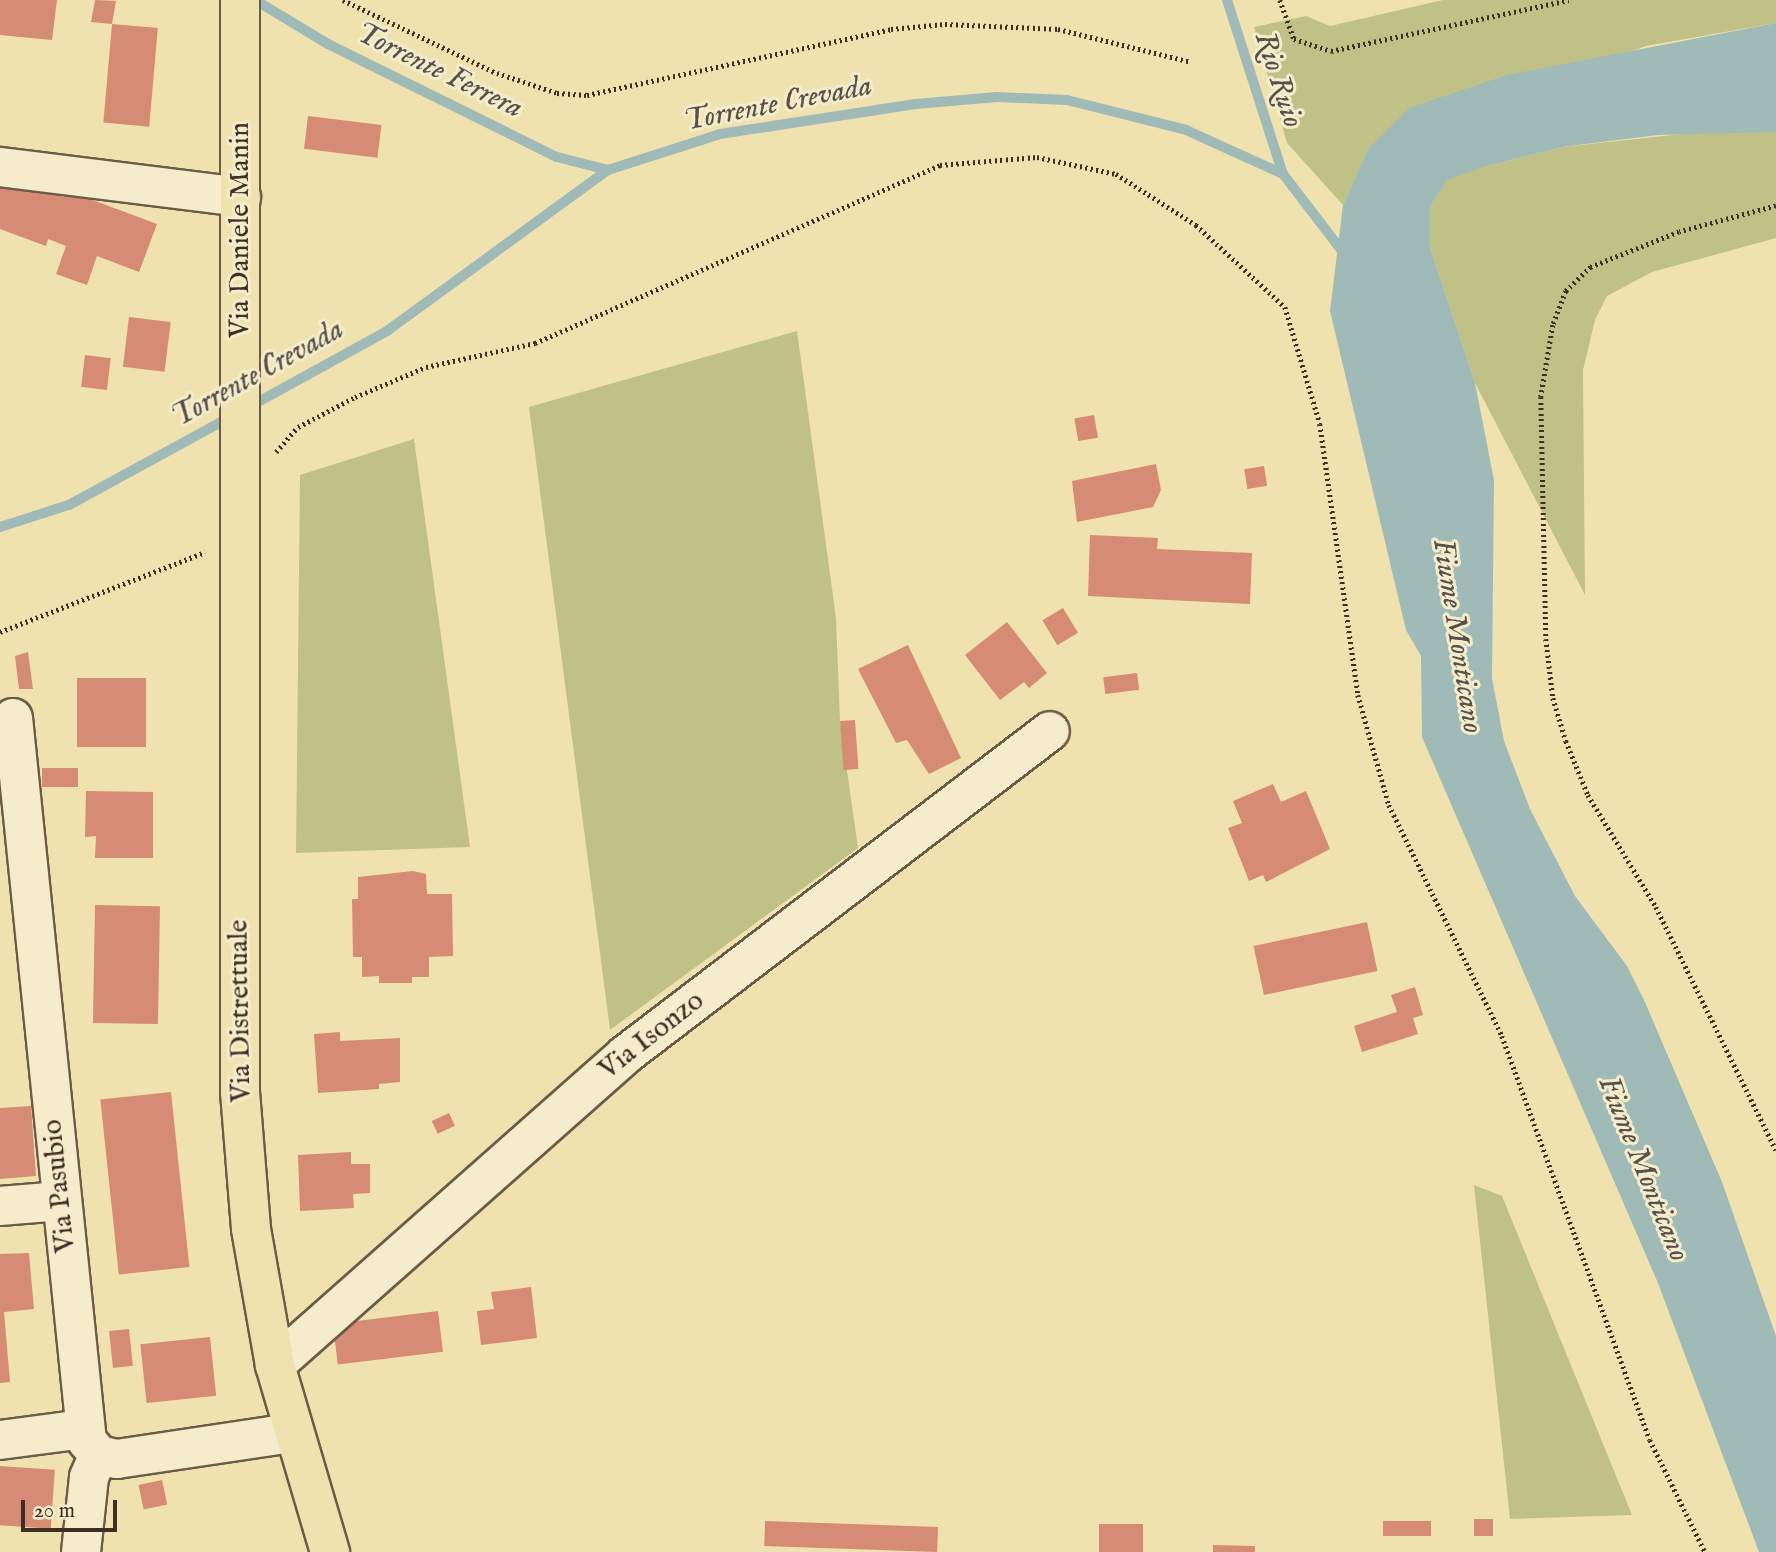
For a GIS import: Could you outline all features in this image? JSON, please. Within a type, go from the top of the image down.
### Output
[{"type":"main road","name":"Via Daniele Manin","points":[[240,0],[242,350],[257,457]]},
{"type":"main road","name":"Via Distrettuale","points":[[257,457],[242,537],[240,1092],[251,1229],[275,1365],[292,1433],[330,1552]]},
{"type":"street","points":[[0,167],[241,197]]},
{"type":"street","name":"Via Pasubio","points":[[13,718],[14,873],[61,1201],[91,1442]]},
{"type":"street","name":"Via Isonzo","points":[[275,1365],[625,1055],[1050,732]]},
{"type":"street","points":[[0,1206],[61,1201]]},
{"type":"street","points":[[0,1440],[91,1442],[117,1459],[292,1433]]},
{"type":"street","points":[[81,1552],[91,1442]]},
{"type":"path","points":[[343,0],[497,73],[556,93],[587,95],[891,29],[945,24],[1058,29],[1191,62]]},
{"type":"path","points":[[1280,0],[1294,38],[1331,51],[1569,0]]},
{"type":"path","points":[[257,457],[298,427],[355,397],[426,367],[536,343],[940,165],[1037,157],[1116,174],[1196,225],[1285,307],[1320,424],[1359,695],[1389,805],[1502,1036],[1650,1440],[1705,1552]]},
{"type":"path","points":[[1776,206],[1679,232],[1591,267],[1566,291],[1553,325],[1541,397],[1546,639],[1553,698],[1566,741],[1588,795],[1656,907],[1776,1150]]},
{"type":"path","points":[[0,632],[242,537]]},
{"type":"green space","points":[[1443,0],[1776,0],[1776,23],[1646,46],[1368,149],[1343,205],[1287,143],[1254,27],[1306,16],[1330,26]]},
{"type":"green space","points":[[1709,131],[1776,132],[1776,238],[1652,272],[1607,296],[1595,320],[1583,370],[1585,595],[1475,383],[1430,248],[1430,207],[1448,178],[1484,167],[1562,147]]},
{"type":"green space","points":[[797,331],[836,618],[840,721],[858,848],[610,1030],[529,407]]},
{"type":"green space","points":[[414,439],[470,847],[296,853],[300,475]]},
{"type":"green space","points":[[1474,1185],[1502,1196],[1632,1515],[1510,1519]]},
{"type":"water","name":"Fiume Monticano","points":[[1776,23],[1776,132],[1658,135],[1562,147],[1484,167],[1447,180],[1430,207],[1430,248],[1475,383],[1494,480],[1492,678],[1504,741],[1530,809],[1575,896],[1627,966],[1644,1000],[1722,1182],[1776,1336],[1776,1552],[1759,1552],[1658,1283],[1422,737],[1421,656],[1406,630],[1330,311],[1343,205],[1368,149],[1409,108],[1507,75]]},
{"type":"building","points":[[0,0],[57,0],[52,40],[0,35]]},
{"type":"building","points":[[95,0],[116,1],[112,24],[91,22]]},
{"type":"building","points":[[112,24],[158,28],[149,127],[103,123]]},
{"type":"building","points":[[308,116],[381,125],[377,158],[304,149]]},
{"type":"building","points":[[0,177],[64,197],[66,190],[157,224],[139,272],[97,256],[87,285],[56,274],[66,246],[48,239],[46,246],[0,229]]},
{"type":"building","points":[[129,317],[171,322],[165,372],[123,367]]},
{"type":"building","points":[[85,355],[111,358],[107,390],[81,387]]},
{"type":"building","points":[[1094,415],[1098,438],[1078,441],[1074,418]]},
{"type":"building","points":[[1156,464],[1161,490],[1153,507],[1077,522],[1072,481]]},
{"type":"building","points":[[1264,466],[1267,486],[1247,489],[1244,469]]},
{"type":"building","points":[[1090,535],[1158,538],[1157,549],[1252,553],[1250,604],[1088,596]]},
{"type":"building","points":[[1063,608],[1078,633],[1057,645],[1042,620]]},
{"type":"building","points":[[1007,622],[1047,673],[1029,688],[1024,682],[1000,700],[965,655]]},
{"type":"building","points":[[908,645],[961,758],[929,774],[907,740],[896,743],[858,669]]},
{"type":"building","points":[[28,652],[33,689],[19,689],[15,656]]},
{"type":"building","points":[[1137,673],[1139,690],[1105,694],[1103,677]]},
{"type":"building","points":[[77,678],[146,678],[146,747],[77,747]]},
{"type":"building","points":[[855,720],[858,769],[843,770],[840,721]]},
{"type":"building","points":[[42,768],[78,768],[78,787],[42,787]]},
{"type":"building","points":[[1273,784],[1281,802],[1306,791],[1330,849],[1266,882],[1263,875],[1249,881],[1228,828],[1242,823],[1233,801]]},
{"type":"building","points":[[86,791],[153,792],[153,858],[95,858],[96,836],[85,837]]},
{"type":"building","points":[[413,871],[426,874],[427,894],[452,894],[453,956],[429,957],[429,977],[412,977],[412,983],[379,983],[379,976],[362,977],[362,957],[353,957],[352,899],[358,899],[358,877]]},
{"type":"building","points":[[95,905],[160,906],[158,1024],[93,1023]]},
{"type":"building","points":[[1367,922],[1377,971],[1264,995],[1254,946]]},
{"type":"building","points":[[1415,987],[1423,1015],[1413,1018],[1418,1034],[1362,1052],[1354,1026],[1397,1012],[1391,995]]},
{"type":"building","points":[[340,1032],[340,1041],[400,1038],[400,1082],[379,1084],[379,1089],[318,1093],[314,1034]]},
{"type":"building","points":[[171,1092],[189,1267],[119,1274],[100,1099]]},
{"type":"building","points":[[31,1106],[36,1176],[0,1179],[0,1108]]},
{"type":"building","points":[[449,1113],[455,1126],[438,1134],[432,1121]]},
{"type":"building","points":[[351,1152],[351,1164],[370,1164],[370,1193],[353,1194],[354,1208],[300,1211],[298,1155]]},
{"type":"building","points":[[29,1253],[34,1309],[4,1312],[10,1382],[0,1383],[0,1254]]},
{"type":"building","points":[[531,1287],[537,1338],[481,1345],[477,1311],[494,1309],[491,1292]]},
{"type":"building","points":[[438,1311],[443,1352],[338,1365],[333,1324]]},
{"type":"building","points":[[129,1329],[133,1366],[113,1368],[109,1331]]},
{"type":"building","points":[[210,1337],[216,1396],[147,1403],[140,1344]]},
{"type":"building","points":[[0,1466],[55,1470],[51,1529],[0,1525]]},
{"type":"building","points":[[162,1480],[167,1504],[144,1509],[139,1485]]},
{"type":"building","points":[[1474,1519],[1493,1519],[1493,1536],[1474,1536]]},
{"type":"building","points":[[765,1521],[938,1527],[937,1552],[764,1546]]},
{"type":"building","points":[[1383,1521],[1431,1521],[1431,1536],[1383,1536]]},
{"type":"building","points":[[1099,1524],[1143,1524],[1143,1552],[1099,1552]]},
{"type":"building","points":[[1213,1545],[1255,1546],[1255,1552],[1213,1552]]},
{"type":"waterway","name":"Torrente Ferrera","points":[[255,0],[328,44],[557,157],[608,170]]},
{"type":"waterway","name":"Rio Ruio","points":[[1227,0],[1283,174]]},
{"type":"waterway","name":"Torrente Crevada","points":[[249,407],[387,331],[608,170],[720,134],[916,104],[997,97],[1067,100],[1186,130],[1283,174],[1346,256]]},
{"type":"waterway","name":"Torrente Crevada","points":[[0,527],[69,505],[232,416]]}]
